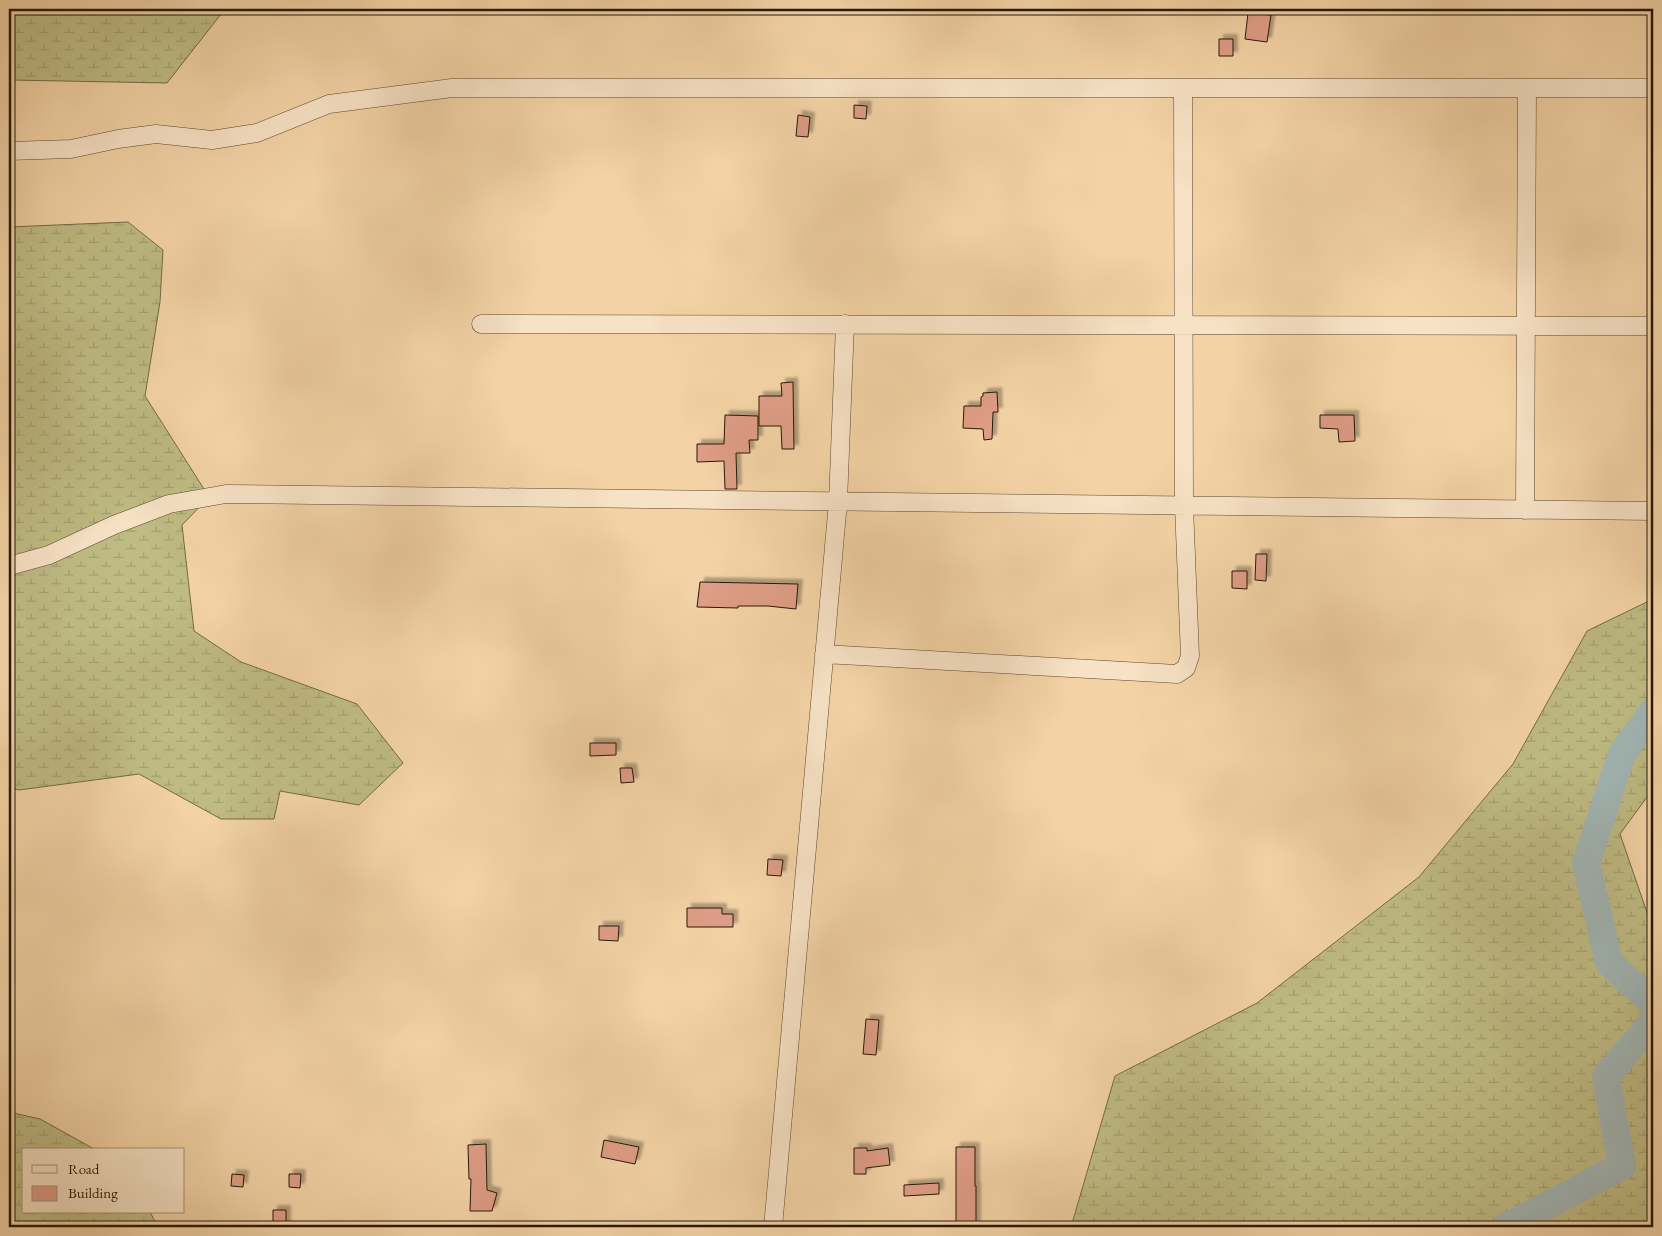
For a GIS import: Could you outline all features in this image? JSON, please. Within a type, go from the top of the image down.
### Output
[{"type":"street","points":[[9,151],[70,149],[118,139],[156,134],[212,140],[257,133],[329,104],[452,88],[1653,88]]},
{"type":"street","points":[[824,654],[1177,674],[1186,668],[1190,656],[1184,506],[1183,88]]},
{"type":"street","points":[[1525,510],[1527,88]]},
{"type":"street","points":[[481,324],[1653,326]]},
{"type":"street","points":[[773,1227],[838,502],[846,324]]},
{"type":"street","points":[[9,566],[49,555],[114,525],[169,504],[226,494],[1653,511]]},
{"type":"green space","points":[[9,9],[225,9],[167,83],[11,80],[9,77]]},
{"type":"green space","points":[[128,222],[163,250],[160,302],[145,396],[209,497],[182,525],[194,631],[241,662],[357,704],[403,763],[359,805],[280,791],[274,819],[221,819],[139,774],[19,790],[9,788],[9,227]]},
{"type":"green space","points":[[1653,599],[1653,789],[1620,834],[1653,930],[1653,1227],[1071,1227],[1115,1076],[1257,1003],[1419,877],[1513,764],[1587,631]]},
{"type":"green space","points":[[9,1112],[40,1119],[92,1148],[22,1148],[22,1214],[151,1214],[158,1227],[9,1227]]},
{"type":"building","points":[[1248,13],[1271,15],[1267,42],[1245,39]]},
{"type":"building","points":[[1219,39],[1233,39],[1233,56],[1219,56]]},
{"type":"building","points":[[854,105],[867,106],[866,119],[854,118]]},
{"type":"building","points":[[798,115],[810,117],[808,137],[796,136]]},
{"type":"building","points":[[793,382],[794,449],[782,449],[781,426],[759,426],[759,396],[782,396],[781,383]]},
{"type":"building","points":[[997,392],[998,412],[993,412],[992,439],[984,440],[983,429],[963,428],[964,406],[981,406],[983,393]]},
{"type":"building","points":[[725,415],[758,416],[758,440],[749,440],[750,453],[736,453],[737,489],[725,489],[724,461],[697,462],[697,444],[724,444]]},
{"type":"building","points":[[1320,415],[1354,415],[1355,441],[1339,442],[1338,429],[1320,428]]},
{"type":"building","points":[[1256,554],[1267,554],[1266,581],[1255,580]]},
{"type":"building","points":[[1232,571],[1247,571],[1247,589],[1232,588]]},
{"type":"building","points":[[700,582],[798,584],[796,609],[768,606],[738,606],[738,608],[697,607]]},
{"type":"building","points":[[590,743],[616,743],[616,755],[590,756]]},
{"type":"building","points":[[620,768],[632,768],[634,782],[621,783]]},
{"type":"building","points":[[768,859],[783,860],[781,876],[767,875]]},
{"type":"building","points":[[687,908],[722,908],[722,914],[733,914],[733,927],[687,927]]},
{"type":"building","points":[[599,926],[619,926],[618,941],[599,940]]},
{"type":"building","points":[[866,1019],[879,1020],[876,1055],[863,1054]]},
{"type":"building","points":[[604,1140],[639,1147],[635,1164],[601,1157]]},
{"type":"building","points":[[486,1144],[487,1190],[497,1193],[492,1211],[470,1211],[471,1179],[469,1179],[468,1145]]},
{"type":"building","points":[[956,1147],[975,1147],[976,1227],[956,1227]]},
{"type":"building","points":[[854,1148],[867,1148],[867,1151],[888,1148],[890,1165],[866,1168],[866,1174],[854,1174]]},
{"type":"building","points":[[232,1174],[244,1175],[243,1187],[231,1186]]},
{"type":"building","points":[[289,1174],[301,1174],[300,1188],[289,1187]]},
{"type":"building","points":[[939,1183],[939,1194],[904,1196],[904,1185]]},
{"type":"building","points":[[273,1210],[286,1210],[286,1227],[273,1227]]},
{"type":"waterway","points":[[1653,711],[1622,754],[1586,863],[1609,962],[1653,1004]]},
{"type":"waterway","points":[[1506,1227],[1622,1166],[1606,1076],[1653,1022]]}]
